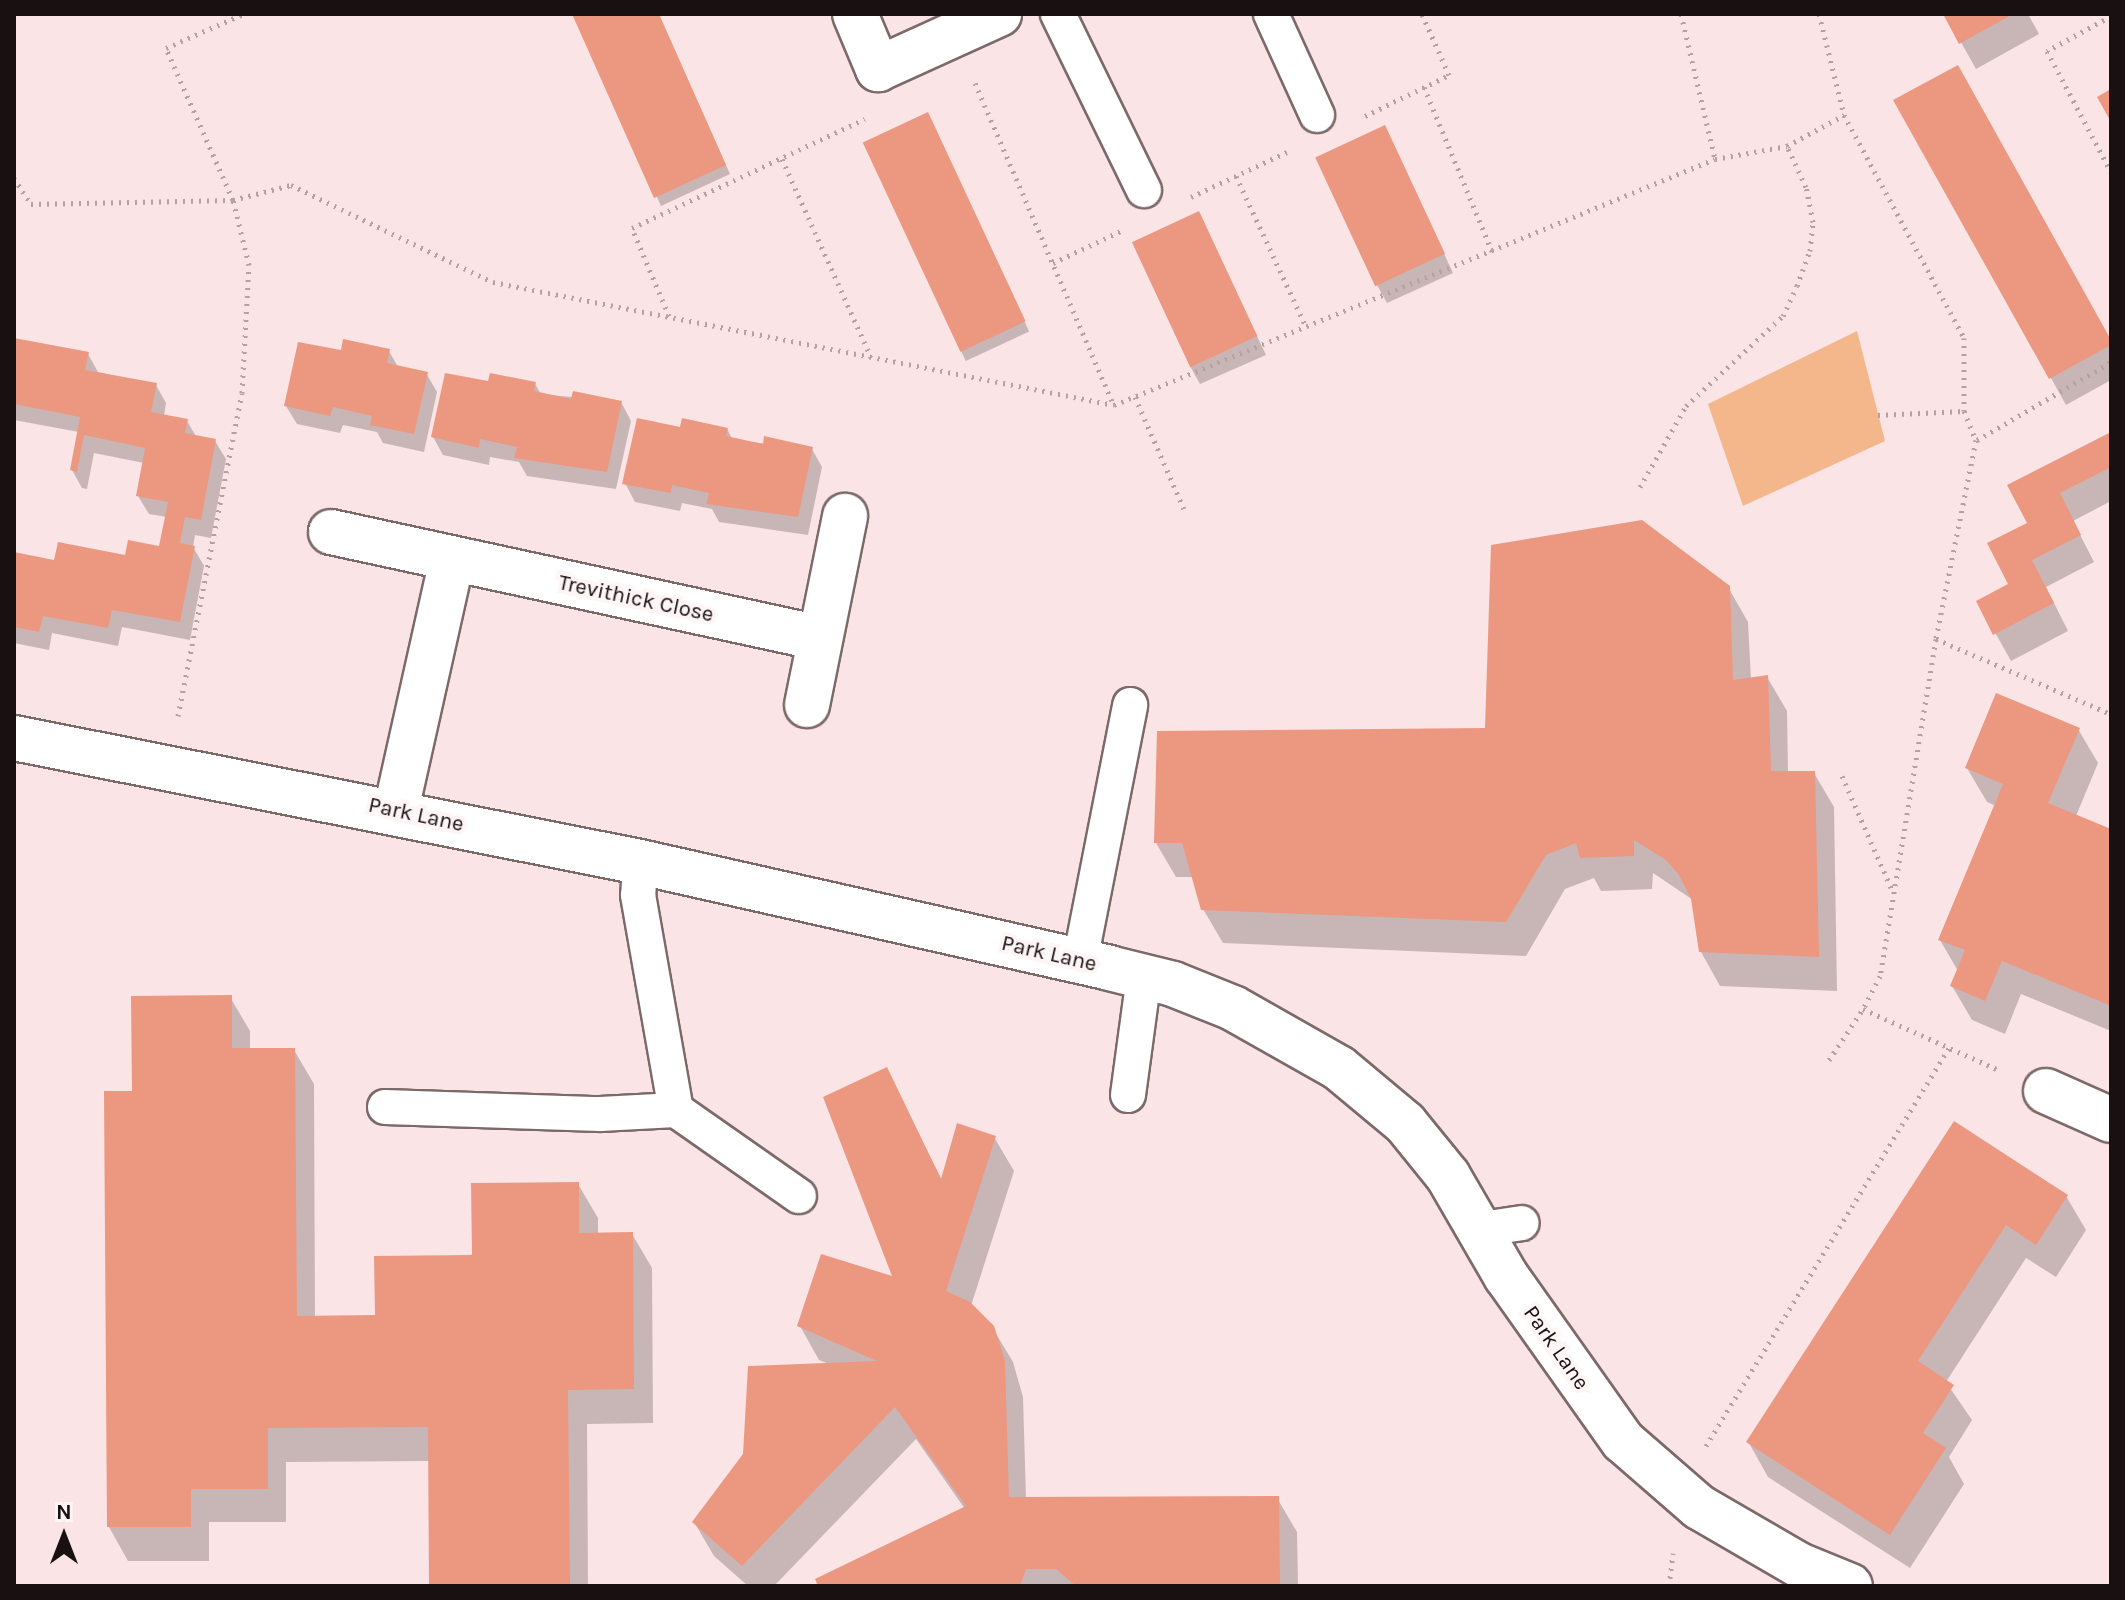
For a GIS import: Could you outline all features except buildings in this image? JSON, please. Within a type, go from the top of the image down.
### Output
[{"type":"street","points":[[855,14],[878,69],[999,14]]},
{"type":"street","points":[[807,705],[845,516]]},
{"type":"street","name":"Trevithick Close","points":[[331,532],[820,638]]},
{"type":"street","points":[[396,810],[452,560]]},
{"type":"street","name":"Park Lane","points":[[14,738],[396,810],[640,862],[1144,977],[1246,1014],[1339,1068],[1405,1123],[1502,1226],[1506,1276],[1623,1441],[1679,1491],[1799,1565],[1850,1586]]},
{"type":"street","points":[[2046,1091],[2111,1120]]},
{"type":"lane","points":[[1058,14],[1144,190]]},
{"type":"lane","points":[[1271,14],[1317,115]]},
{"type":"lane","points":[[1080,961],[1130,705]]},
{"type":"lane","points":[[640,862],[638,895],[676,1110]]},
{"type":"lane","points":[[1128,1095],[1144,977]]},
{"type":"lane","points":[[385,1107],[600,1114],[676,1110],[799,1196]]},
{"type":"path","points":[[169,767],[242,393],[249,265],[233,200],[166,48],[243,14]]},
{"type":"path","points":[[1354,121],[1449,75],[1422,14]]},
{"type":"path","points":[[1681,14],[1715,159]]},
{"type":"path","points":[[1819,14],[1844,115],[1964,338],[1964,411],[1976,440],[1936,639],[1880,976],[1863,1009],[1829,1060]]},
{"type":"path","points":[[2111,16],[2047,51],[2111,172]]},
{"type":"path","points":[[953,34],[1114,405]]},
{"type":"path","points":[[669,317],[632,228],[864,123],[878,69]]},
{"type":"path","points":[[1424,87],[1492,251]]},
{"type":"path","points":[[14,178],[31,204],[233,200],[291,185],[493,282],[1114,405],[1715,159],[1787,146],[1844,115]]},
{"type":"path","points":[[1182,202],[1300,146]]},
{"type":"path","points":[[1640,487],[1686,406],[1783,316],[1797,286],[1810,251],[1813,222],[1806,187],[1787,146]]},
{"type":"path","points":[[782,159],[871,357]]},
{"type":"path","points":[[1236,176],[1306,327]]},
{"type":"path","points":[[1053,263],[1130,226]]},
{"type":"path","points":[[1976,440],[2111,362]]},
{"type":"path","points":[[1135,397],[1184,509]]},
{"type":"path","points":[[1878,415],[1964,411]]},
{"type":"path","points":[[1936,639],[2111,714]]},
{"type":"path","points":[[1842,776],[1894,893]]},
{"type":"path","points":[[1863,1009],[2046,1091]]},
{"type":"path","points":[[1669,1586],[1679,1491],[1949,1048]]},
{"type":"shaded area","points":[[1857,331],[1885,441],[1743,506],[1708,404]]}]
